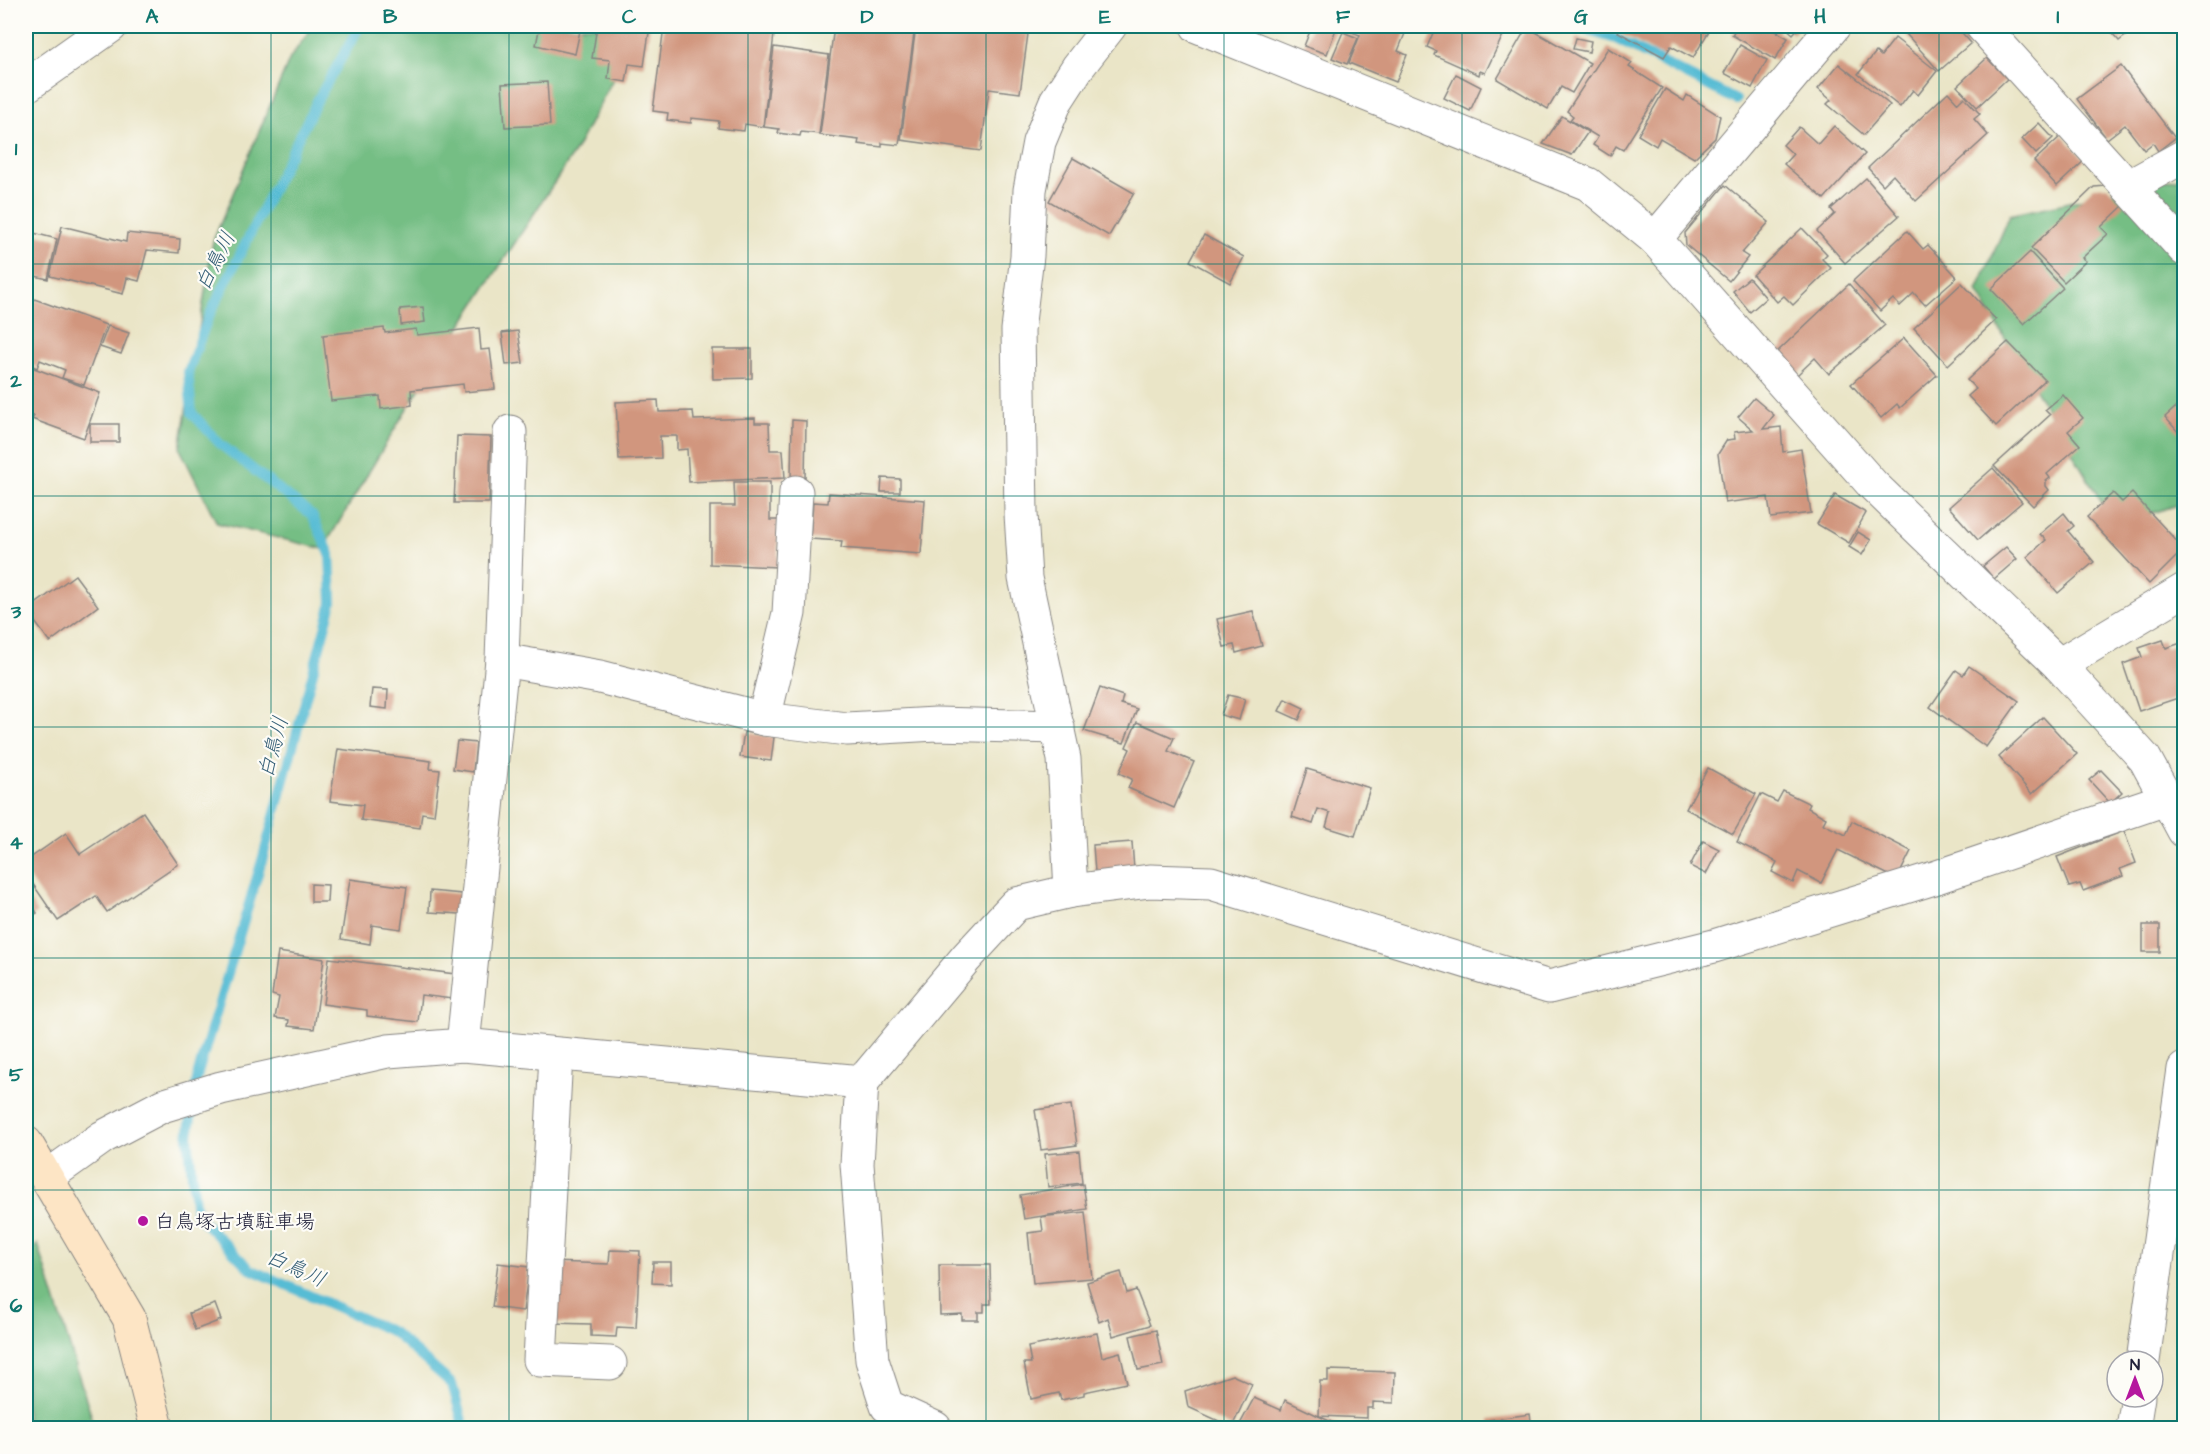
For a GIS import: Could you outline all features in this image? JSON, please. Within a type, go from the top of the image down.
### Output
[{"type":"street","points":[[26,86],[111,26]]},
{"type":"street","points":[[1071,891],[1064,759],[1025,578],[1021,514],[1018,330],[1027,256],[1030,190],[1040,142],[1056,101],[1078,67],[1110,26]]},
{"type":"street","points":[[1197,26],[1588,184],[1655,239],[1872,484],[2060,665],[2145,759],[2169,798],[2184,831]]},
{"type":"street","points":[[1655,239],[1834,26]]},
{"type":"street","points":[[1982,26],[2184,249]]},
{"type":"street","points":[[2128,187],[2184,156]]},
{"type":"street","points":[[464,1045],[502,660],[510,432]]},
{"type":"street","points":[[764,719],[789,613],[796,492]]},
{"type":"street","points":[[2060,665],[2184,590]]},
{"type":"street","points":[[502,660],[600,677],[764,719],[847,729],[936,724],[1058,727]]},
{"type":"street","points":[[935,1428],[887,1406],[872,1360],[857,1164],[862,1082],[966,958],[1016,903],[1071,891],[1150,881],[1211,883],[1549,987],[1714,946],[1934,878],[2169,798]]},
{"type":"street","points":[[47,1177],[103,1137],[162,1106],[221,1088],[388,1052],[464,1045],[862,1082]]},
{"type":"street","points":[[556,1054],[540,1360],[610,1363]]},
{"type":"street","points":[[2145,1349],[2184,1069]]},
{"type":"street","points":[[26,1143],[129,1318],[157,1428]]},
{"type":"street","points":[[2133,1428],[2136,1409]]},
{"type":"green space","points":[[313,26],[641,26],[575,151],[409,405],[323,549],[217,523],[180,449],[213,241],[290,58]]},
{"type":"green space","points":[[2184,177],[2184,503],[2115,525],[1977,291],[2010,215]]},
{"type":"green space","points":[[38,1244],[95,1428],[26,1428],[26,1255]]},
{"type":"building","points":[[528,26],[581,26],[575,54],[536,45],[539,30]]},
{"type":"building","points":[[597,26],[650,26],[644,66],[629,64],[626,82],[608,79],[610,60],[592,58]]},
{"type":"building","points":[[664,26],[775,26],[763,127],[745,124],[744,131],[718,128],[719,121],[691,118],[691,123],[667,120],[668,113],[653,111]]},
{"type":"building","points":[[834,26],[915,26],[899,145],[882,143],[882,147],[858,144],[859,140],[820,135]]},
{"type":"building","points":[[916,26],[967,26],[1028,34],[1020,93],[989,89],[981,151],[901,140]]},
{"type":"building","points":[[1312,26],[1336,29],[1327,54],[1304,46]]},
{"type":"building","points":[[1355,26],[1408,26],[1398,51],[1407,55],[1396,82],[1349,63],[1360,35],[1352,32]]},
{"type":"building","points":[[1436,26],[1492,26],[1505,31],[1485,73],[1480,71],[1479,75],[1434,55],[1436,51],[1427,47]]},
{"type":"building","points":[[1621,26],[1712,26],[1693,58],[1671,46],[1664,57],[1618,32]]},
{"type":"building","points":[[1737,26],[1767,26],[1788,38],[1775,60],[1732,35]]},
{"type":"building","points":[[1770,26],[1782,26],[1778,32]]},
{"type":"building","points":[[1784,26],[1800,26],[1793,34]]},
{"type":"building","points":[[1899,26],[1956,26],[1971,43],[1939,71]]},
{"type":"building","points":[[2106,26],[2138,26],[2119,41]]},
{"type":"building","points":[[1527,27],[1590,63],[1572,93],[1561,87],[1548,109],[1497,79]]},
{"type":"building","points":[[1343,32],[1358,38],[1347,64],[1332,58]]},
{"type":"building","points":[[1576,38],[1591,41],[1589,52],[1573,49]]},
{"type":"building","points":[[1895,38],[1937,71],[1918,95],[1913,90],[1900,107],[1858,74],[1876,52],[1881,56]]},
{"type":"building","points":[[1740,45],[1767,60],[1752,88],[1724,73]]},
{"type":"building","points":[[774,47],[829,55],[819,134],[801,132],[800,136],[778,133],[779,129],[764,127]]},
{"type":"building","points":[[1608,48],[1632,63],[1629,67],[1662,88],[1623,150],[1616,146],[1610,156],[1593,145],[1598,137],[1570,120],[1573,116],[1567,111]]},
{"type":"building","points":[[1987,58],[2007,79],[1977,107],[1957,86]]},
{"type":"building","points":[[1839,64],[1890,105],[1864,135],[1827,104],[1831,100],[1818,89]]},
{"type":"building","points":[[2121,66],[2175,138],[2158,151],[2153,143],[2144,150],[2125,125],[2107,139],[2077,99]]},
{"type":"building","points":[[1456,74],[1481,87],[1470,111],[1444,98]]},
{"type":"building","points":[[547,82],[550,125],[505,127],[502,84]]},
{"type":"building","points":[[1665,89],[1684,101],[1687,95],[1720,116],[1715,138],[1694,158],[1660,138],[1656,146],[1638,135]]},
{"type":"building","points":[[1948,92],[1958,103],[1964,97],[1980,114],[1974,119],[1988,135],[1916,201],[1893,175],[1883,185],[1868,168]]},
{"type":"building","points":[[1562,116],[1588,132],[1572,155],[1543,144]]},
{"type":"building","points":[[2039,123],[2053,138],[2036,154],[2022,139]]},
{"type":"building","points":[[1834,126],[1865,154],[1824,199],[1784,164],[1793,154],[1783,145],[1799,127],[1818,144]]},
{"type":"building","points":[[2062,135],[2085,160],[2057,186],[2034,161]]},
{"type":"building","points":[[1073,158],[1134,193],[1109,236],[1049,201]]},
{"type":"building","points":[[1866,178],[1899,216],[1845,263],[1817,231],[1835,214],[1831,209]]},
{"type":"building","points":[[1725,185],[1769,222],[1742,253],[1748,257],[1729,281],[1686,245],[1685,233]]},
{"type":"building","points":[[2107,186],[2124,205],[2101,227],[2108,234],[2082,258],[2086,261],[2064,282],[2031,248],[2094,187]]},
{"type":"building","points":[[62,226],[126,242],[127,233],[180,239],[179,253],[147,250],[139,281],[127,278],[123,294],[50,276]]},
{"type":"building","points":[[1802,228],[1827,254],[1822,259],[1831,268],[1793,305],[1784,296],[1777,302],[1753,275]]},
{"type":"building","points":[[26,231],[57,239],[48,279],[26,274]]},
{"type":"building","points":[[1907,231],[1923,249],[1928,245],[1957,277],[1925,305],[1914,293],[1900,306],[1893,299],[1880,311],[1853,281]]},
{"type":"building","points":[[1204,235],[1244,257],[1230,283],[1190,261]]},
{"type":"building","points":[[2030,252],[2063,288],[2024,324],[1991,289]]},
{"type":"building","points":[[1749,278],[1766,298],[1750,312],[1733,291]]},
{"type":"building","points":[[1962,283],[1996,320],[1948,365],[1914,328]]},
{"type":"building","points":[[1849,284],[1885,325],[1829,374],[1815,358],[1797,375],[1777,352]]},
{"type":"building","points":[[26,296],[106,325],[84,385],[62,378],[65,370],[40,360],[37,368],[26,363]]},
{"type":"building","points":[[423,307],[425,322],[401,325],[400,309]]},
{"type":"building","points":[[108,326],[129,333],[121,354],[100,347]]},
{"type":"building","points":[[384,328],[385,333],[416,329],[417,335],[479,328],[481,350],[490,349],[495,389],[464,392],[463,384],[411,390],[412,405],[381,409],[380,396],[331,401],[323,335]]},
{"type":"building","points":[[518,331],[523,363],[506,365],[502,333]]},
{"type":"building","points":[[1904,338],[1937,375],[1900,408],[1897,404],[1881,418],[1851,384]]},
{"type":"building","points":[[2008,342],[2045,380],[1996,426],[1968,396],[1976,389],[1967,380]]},
{"type":"building","points":[[712,349],[752,349],[752,378],[713,379]]},
{"type":"building","points":[[26,365],[100,393],[84,438],[32,419],[34,416],[26,413]]},
{"type":"building","points":[[2063,395],[2083,418],[2068,431],[2080,445],[2047,474],[2050,478],[2046,481],[2046,486],[2049,490],[2033,506],[1994,466],[2050,415],[2045,410]]},
{"type":"building","points":[[1754,398],[1774,415],[1763,429],[1781,427],[1783,452],[1801,449],[1811,513],[1771,518],[1768,497],[1725,503],[1718,454],[1727,440],[1735,439],[1734,432],[1753,430],[1738,417]]},
{"type":"building","points":[[658,400],[659,412],[693,411],[694,420],[755,418],[755,423],[769,423],[770,450],[783,450],[785,478],[689,482],[687,449],[677,450],[677,436],[660,436],[661,458],[619,460],[616,402]]},
{"type":"building","points":[[2184,400],[2184,428],[2179,433],[2165,417]]},
{"type":"building","points":[[792,420],[806,421],[805,479],[791,479]]},
{"type":"building","points":[[90,424],[119,424],[119,442],[90,442]]},
{"type":"building","points":[[457,436],[491,437],[489,503],[454,503]]},
{"type":"building","points":[[1993,468],[2022,502],[1978,540],[1949,507]]},
{"type":"building","points":[[882,478],[900,479],[900,492],[881,492]]},
{"type":"building","points":[[734,482],[770,482],[770,520],[778,520],[778,567],[710,564],[710,506],[735,506]]},
{"type":"building","points":[[829,493],[925,500],[921,554],[841,548],[842,541],[810,539],[813,502],[828,503]]},
{"type":"building","points":[[2113,493],[2122,502],[2132,493],[2184,549],[2149,584],[2087,517]]},
{"type":"building","points":[[1835,495],[1866,513],[1849,543],[1817,524]]},
{"type":"building","points":[[2064,513],[2074,526],[2068,531],[2094,562],[2058,593],[2027,557],[2046,540],[2040,534]]},
{"type":"building","points":[[1858,532],[1871,540],[1862,555],[1849,547]]},
{"type":"building","points":[[2006,547],[2017,559],[1994,579],[1983,566]]},
{"type":"building","points":[[75,575],[98,606],[50,642],[32,618],[36,616],[30,608]]},
{"type":"building","points":[[1253,611],[1262,646],[1236,653],[1234,645],[1224,647],[1217,619]]},
{"type":"building","points":[[2163,640],[2166,648],[2184,642],[2184,696],[2139,711],[2123,664],[2142,657],[2139,648]]},
{"type":"building","points":[[1969,666],[2019,701],[1986,747],[1930,707],[1956,670],[1963,675]]},
{"type":"building","points":[[1100,688],[1123,696],[1121,704],[1137,709],[1124,743],[1084,731]]},
{"type":"building","points":[[372,689],[388,690],[387,709],[370,707]]},
{"type":"building","points":[[1228,695],[1245,699],[1239,720],[1221,715]]},
{"type":"building","points":[[1285,699],[1304,708],[1299,720],[1279,711]]},
{"type":"building","points":[[2043,717],[2077,754],[2032,794],[1999,757]]},
{"type":"building","points":[[1137,722],[1174,738],[1168,751],[1194,762],[1174,808],[1128,788],[1132,779],[1119,773],[1130,749],[1126,747]]},
{"type":"building","points":[[744,732],[774,737],[771,761],[740,757]]},
{"type":"building","points":[[457,741],[476,743],[473,772],[453,769]]},
{"type":"building","points":[[338,749],[431,761],[430,769],[440,770],[434,815],[422,813],[420,828],[361,820],[363,805],[330,801]]},
{"type":"building","points":[[1708,768],[1756,794],[1733,834],[1686,809]]},
{"type":"building","points":[[1307,769],[1370,788],[1355,836],[1326,827],[1330,813],[1318,809],[1313,824],[1292,817]]},
{"type":"building","points":[[2101,770],[2122,792],[2110,803],[2089,780]]},
{"type":"building","points":[[1783,791],[1810,804],[1808,808],[1826,818],[1823,824],[1846,835],[1852,821],[1911,851],[1897,879],[1838,850],[1821,883],[1798,871],[1793,883],[1772,872],[1777,862],[1737,842],[1761,794],[1777,802]]},
{"type":"building","points":[[143,812],[178,864],[107,912],[96,896],[58,921],[26,874],[26,861],[66,833],[80,854]]},
{"type":"building","points":[[2124,831],[2136,863],[2120,869],[2123,876],[2083,891],[2080,884],[2069,887],[2057,857]]},
{"type":"building","points":[[1703,841],[1719,849],[1706,874],[1690,866]]},
{"type":"building","points":[[1132,842],[1134,870],[1095,872],[1093,845]]},
{"type":"building","points":[[350,879],[407,887],[401,929],[372,925],[370,944],[341,939]]},
{"type":"building","points":[[311,884],[328,885],[327,902],[311,902]]},
{"type":"building","points":[[430,891],[462,894],[460,914],[429,912]]},
{"type":"building","points":[[26,894],[37,913],[26,920]]},
{"type":"building","points":[[2143,925],[2160,925],[2160,952],[2143,952]]},
{"type":"building","points":[[278,952],[324,959],[314,1029],[288,1026],[289,1020],[275,1018],[279,997],[272,995]]},
{"type":"building","points":[[329,958],[455,974],[452,999],[421,995],[418,1022],[367,1016],[367,1010],[323,1004]]},
{"type":"building","points":[[1071,1105],[1077,1145],[1041,1150],[1035,1110]]},
{"type":"building","points":[[1079,1151],[1082,1183],[1048,1187],[1045,1154]]},
{"type":"building","points":[[1083,1184],[1087,1209],[1024,1219],[1020,1195]]},
{"type":"building","points":[[1085,1212],[1092,1278],[1033,1283],[1028,1233],[1043,1231],[1041,1217]]},
{"type":"building","points":[[610,1250],[640,1251],[636,1328],[617,1327],[616,1337],[591,1336],[591,1324],[550,1323],[552,1262],[609,1264]]},
{"type":"building","points":[[653,1262],[671,1262],[671,1284],[652,1283]]},
{"type":"building","points":[[498,1263],[529,1267],[523,1311],[492,1307]]},
{"type":"building","points":[[939,1265],[990,1265],[991,1304],[984,1304],[984,1312],[978,1312],[978,1320],[962,1320],[962,1314],[940,1315]]},
{"type":"building","points":[[1121,1272],[1127,1293],[1136,1290],[1150,1325],[1113,1336],[1108,1318],[1099,1322],[1087,1282]]},
{"type":"building","points":[[215,1304],[221,1320],[195,1330],[189,1313]]},
{"type":"building","points":[[1156,1330],[1163,1365],[1138,1370],[1130,1336]]},
{"type":"building","points":[[1097,1333],[1102,1357],[1120,1352],[1127,1383],[1084,1392],[1084,1395],[1061,1400],[1059,1393],[1031,1399],[1024,1363],[1031,1363],[1028,1347]]},
{"type":"building","points":[[1328,1370],[1395,1372],[1394,1403],[1373,1402],[1373,1408],[1367,1408],[1367,1418],[1319,1416],[1320,1381],[1328,1381]]},
{"type":"building","points":[[1232,1375],[1252,1384],[1232,1427],[1188,1407],[1185,1391]]},
{"type":"building","points":[[1254,1398],[1281,1410],[1285,1400],[1344,1428],[1238,1428]]},
{"type":"building","points":[[1530,1414],[1532,1428],[1490,1428],[1489,1420]]},
{"type":"building","points":[[2037,1424],[2060,1424],[2060,1428],[2037,1428]]},
{"type":"waterway","name":"白鳥川","points":[[360,26],[319,97],[208,318],[188,372],[192,413],[220,444],[312,515],[330,554],[332,602],[263,857],[198,1073],[188,1137],[196,1214],[250,1269],[393,1332],[452,1384],[464,1428]]},
{"type":"waterway","points":[[1572,26],[1616,39],[1736,100]]},
{"type":"place","name":"白鳥塚古墳駐車場","points":[[143,1221]]}]
